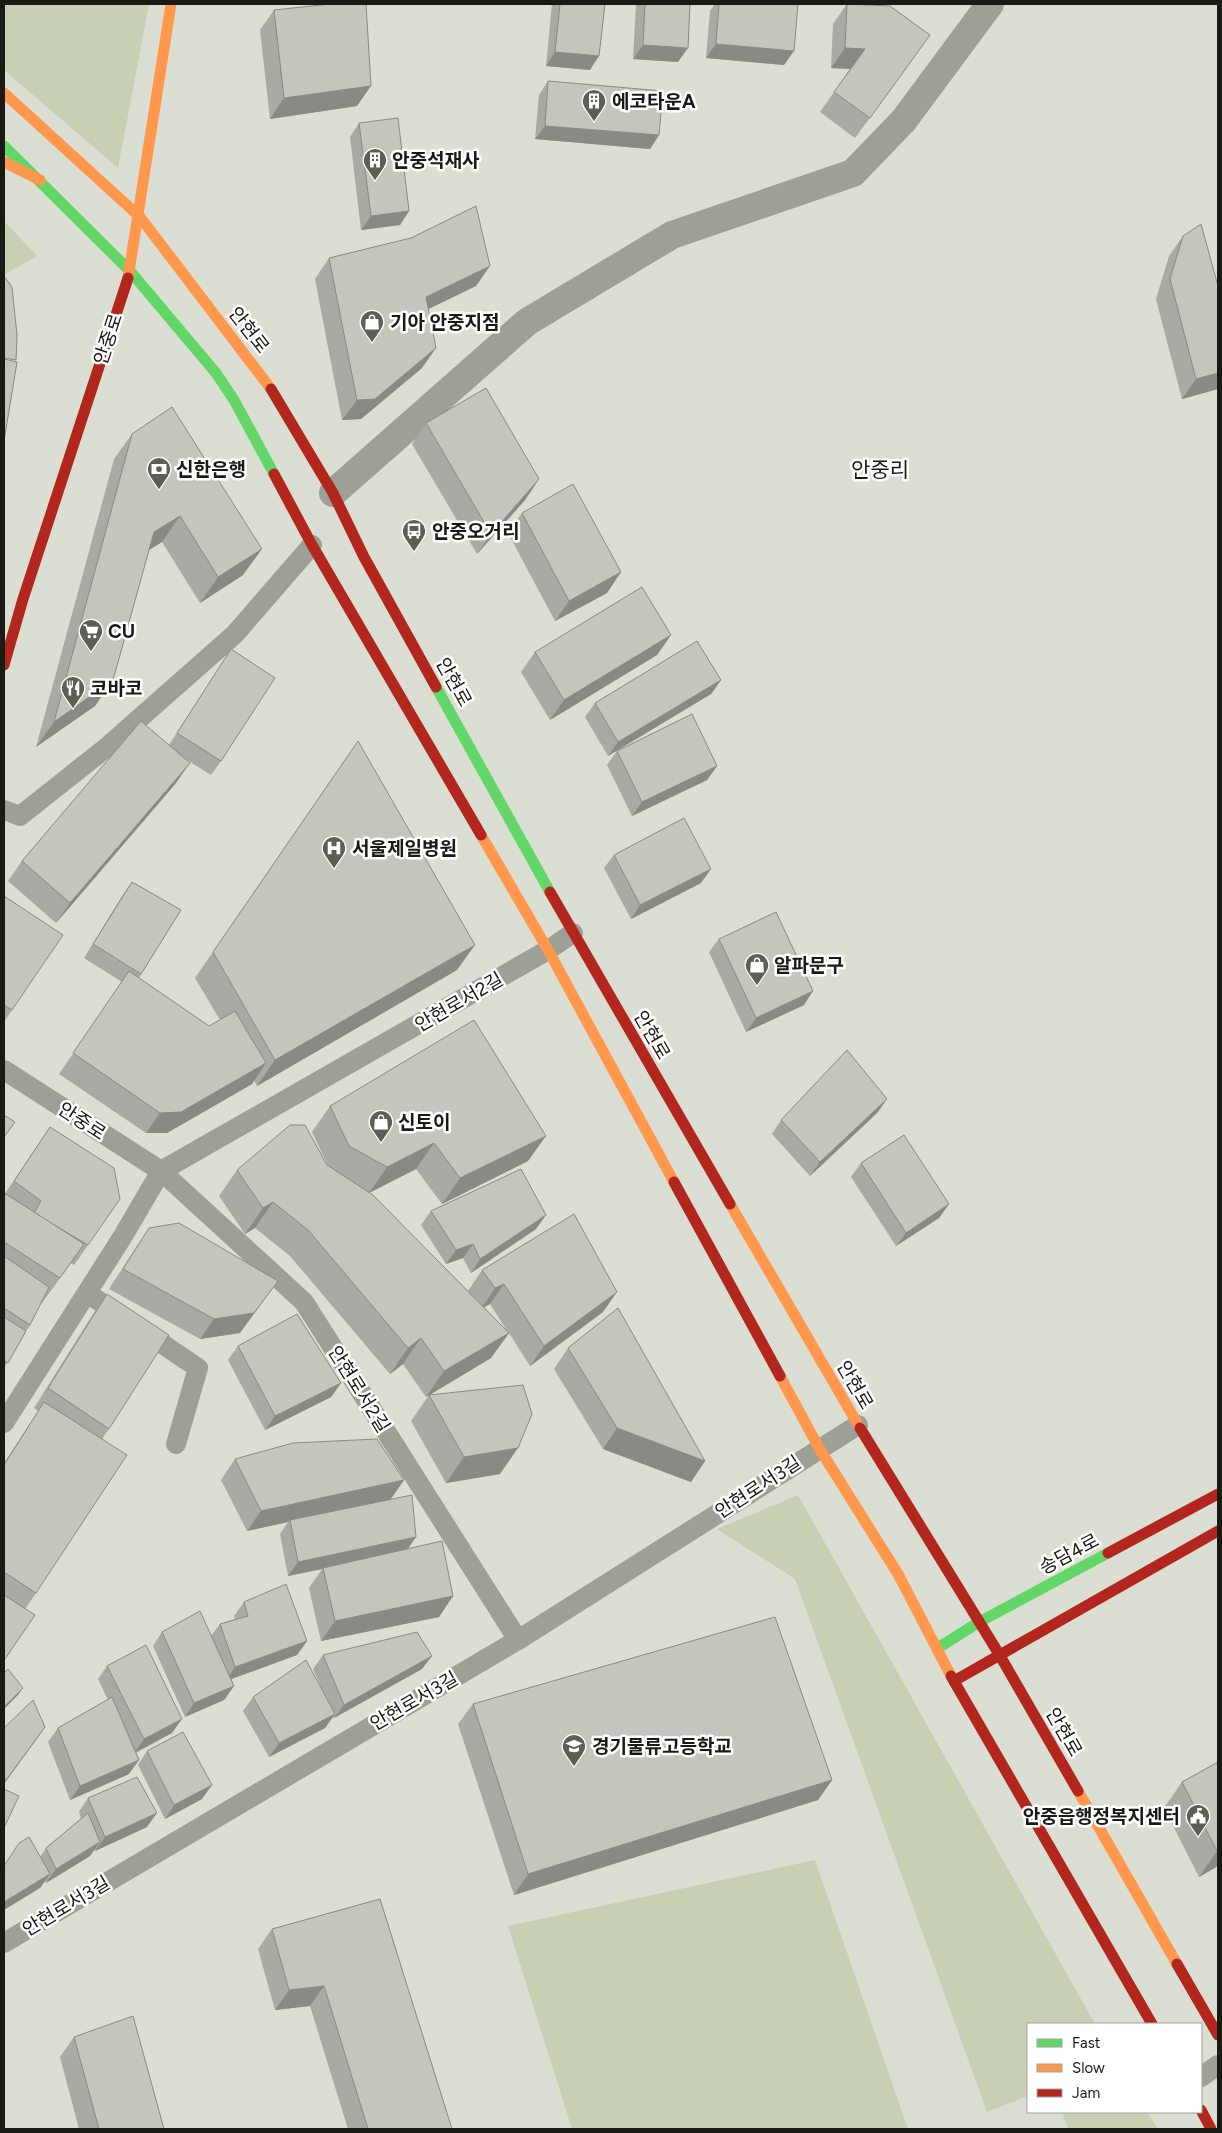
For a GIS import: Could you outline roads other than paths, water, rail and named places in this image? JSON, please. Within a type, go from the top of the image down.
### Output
[{"type":"main road","name":"안중로","points":[[4,666],[71,449],[130,271],[140,217],[170,4]]},
{"type":"main road","name":"안현로","points":[[4,94],[140,217],[265,379],[332,493],[364,557],[573,933],[858,1425],[999,1654],[1218,2036]]},
{"type":"main road","points":[[4,146],[130,271],[216,373],[234,400],[312,545],[548,950],[819,1448],[898,1574],[954,1681],[1151,2023]]},
{"type":"main road","points":[[4,162],[40,180]]},
{"type":"main road","name":"송담4로","points":[[938,1648],[979,1622],[1218,1494]]},
{"type":"main road","points":[[954,1681],[1218,1532]]},
{"type":"main road","points":[[1202,2112],[1211,2129]]},
{"type":"street","points":[[332,493],[527,322],[672,235],[853,173],[904,120],[990,4]]},
{"type":"lane","points":[[4,810],[20,816],[107,748],[235,634],[312,545]]},
{"type":"lane","name":"안현로서2길","points":[[4,1423],[87,1293],[161,1171],[548,950],[573,933]]},
{"type":"lane","name":"안중로","points":[[4,1070],[161,1171]]},
{"type":"lane","name":"안현로서2길","points":[[161,1171],[304,1302],[518,1640]]},
{"type":"lane","points":[[87,1293],[198,1368],[176,1444]]},
{"type":"lane","name":"안현로서3길","points":[[4,1943],[518,1640],[858,1425]]},
{"type":"lane","points":[[1202,2076],[1218,2065]]},
{"type":"place","name":"에코타운A","points":[[594,122]]},
{"type":"place","name":"안중석재사","points":[[375,181]]},
{"type":"place","name":"기아 안중지점","points":[[372,343]]},
{"type":"place","name":"신한은행","points":[[159,490]]},
{"type":"place","name":"안중오거리","points":[[414,552]]},
{"type":"place","name":"CU","points":[[91,652]]},
{"type":"place","name":"코바코","points":[[73,709]]},
{"type":"place","name":"서울제일병원","points":[[334,869]]},
{"type":"place","name":"알파문구","points":[[757,986]]},
{"type":"place","name":"신토이","points":[[381,1143]]},
{"type":"place","name":"경기물류고등학교","points":[[574,1767]]},
{"type":"place","name":"안중읍행정복지센터","points":[[1198,1837]]},
{"type":"district","name":"안중리","points":[[880,469]]}]
